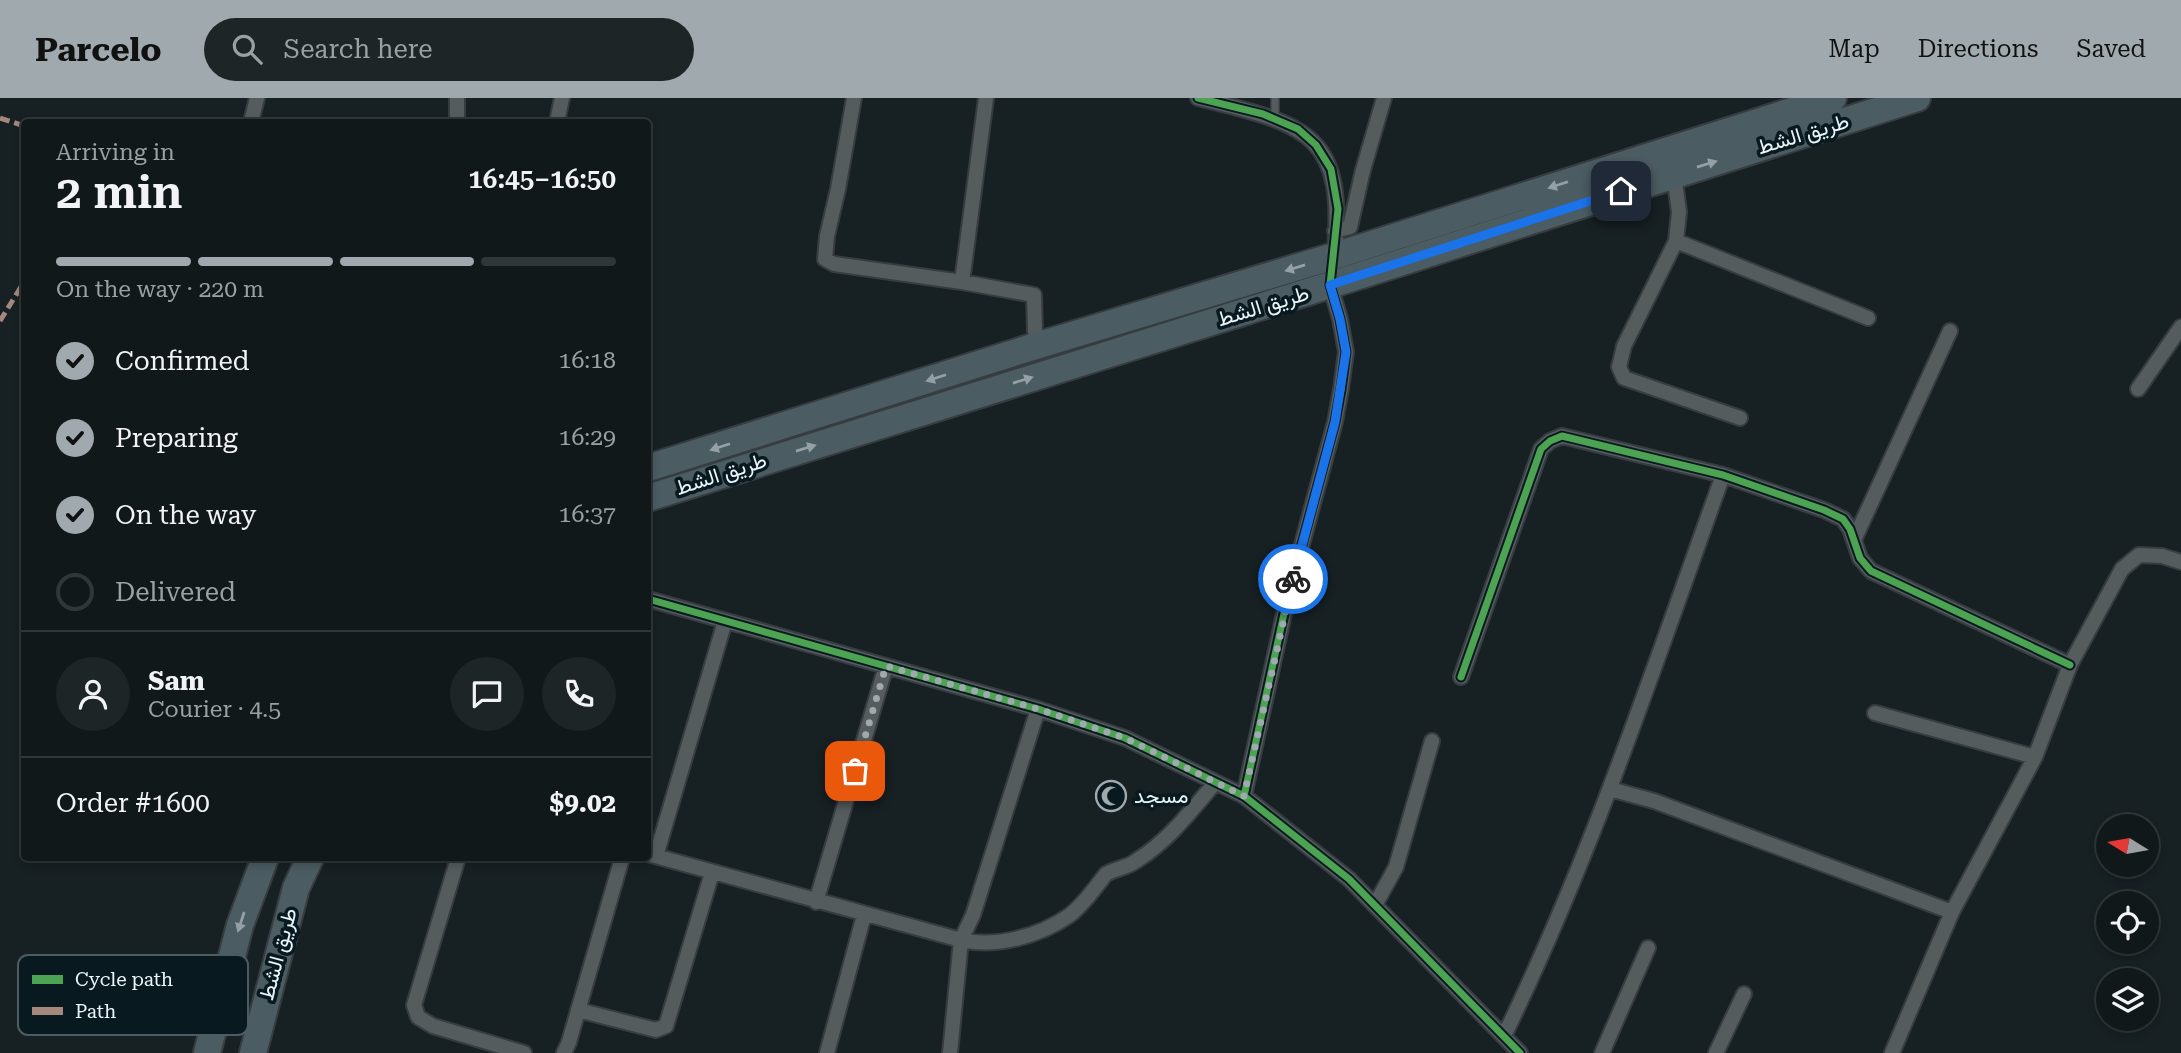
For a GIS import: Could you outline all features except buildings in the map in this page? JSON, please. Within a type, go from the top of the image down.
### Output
[{"type":"highway","name":"طريق الشط","points":[[651,467],[1039,345],[1334,244],[1833,98]]},
{"type":"highway","name":"طريق الشط","points":[[651,497],[1917,98]]},
{"type":"highway","name":"طريق الشط","points":[[232,955],[240,925],[264,861]]},
{"type":"highway","name":"طريق الشط","points":[[253,1053],[296,888],[309,861]]},
{"type":"highway","name":"طريق الشط","points":[[207,1053],[212,1035]]},
{"type":"street","points":[[252,119],[257,98]]},
{"type":"street","points":[[457,98],[457,119]]},
{"type":"street","points":[[558,119],[562,98]]},
{"type":"street","points":[[854,98],[838,190],[825,245],[825,259],[834,264],[1034,295],[1035,331],[1039,345]]},
{"type":"street","points":[[962,282],[986,98]]},
{"type":"street","points":[[1198,98],[1263,114],[1298,129],[1316,145],[1331,169],[1338,209],[1330,285],[1346,352],[1341,389],[1335,422],[1287,600],[1244,796]]},
{"type":"street","points":[[1334,244],[1350,227],[1384,98]]},
{"type":"street","points":[[1674,174],[1679,212],[1676,241],[1624,346],[1619,367],[1624,378],[1740,418]]},
{"type":"street","points":[[1676,241],[1868,318]]},
{"type":"street","points":[[2137,389],[2181,327]]},
{"type":"street","points":[[1854,540],[1950,331]]},
{"type":"street","points":[[1461,677],[1541,449],[1562,436],[1723,475],[1824,510],[1843,519],[1860,558],[1871,571],[2070,665]]},
{"type":"street","points":[[1504,1036],[1536,970],[1611,789],[1723,475]]},
{"type":"street","points":[[1892,1053],[1952,912],[2035,757],[2070,665],[2122,569],[2139,555],[2181,562]]},
{"type":"street","points":[[651,600],[1038,709],[1125,738],[1244,796],[1349,879],[1520,1053]]},
{"type":"street","points":[[725,621],[652,855],[976,944],[1017,939],[1068,916],[1106,874],[1133,864],[1156,846],[1190,813],[1214,783]]},
{"type":"street","points":[[816,902],[886,666]]},
{"type":"street","points":[[950,1053],[961,940],[973,915],[1038,709]]},
{"type":"street","points":[[1875,713],[2035,757]]},
{"type":"street","points":[[1374,905],[1396,867],[1432,741]]},
{"type":"street","points":[[1611,789],[1654,801],[1952,912]]},
{"type":"street","points":[[457,861],[414,1005],[418,1017],[433,1026],[524,1053]]},
{"type":"street","points":[[564,1053],[621,861]]},
{"type":"street","points":[[578,1010],[656,1030],[666,1026],[712,873]]},
{"type":"street","points":[[827,1053],[864,915]]},
{"type":"street","points":[[1602,1053],[1648,948]]},
{"type":"street","points":[[1716,1053],[1744,994]]},
{"type":"lane","points":[[1275,98],[1275,119]]},
{"type":"marked path","points":[[0,118],[21,125]]},
{"type":"marked path","points":[[0,321],[21,287]]},
{"type":"cycle path","points":[[1198,98],[1263,114],[1298,129],[1316,145],[1331,169],[1338,209],[1330,285],[1346,352],[1341,389],[1335,422],[1287,600],[1244,796]]},
{"type":"cycle path","points":[[1461,677],[1541,449],[1562,436],[1723,475],[1824,510],[1843,519],[1850,529],[1860,558],[1871,571],[2070,665]]},
{"type":"cycle path","points":[[651,600],[1038,709],[1125,738],[1244,796],[1349,879],[1520,1053]]},
{"type":"way so far","points":[[855,771],[886,666],[1038,709],[1125,738],[1244,796],[1293,579]]},
{"type":"place","name":"مسجد","points":[[1111,796]]},
{"type":"route","points":[[1293,579],[1335,422],[1346,352],[1330,285],[1621,191]]}]
